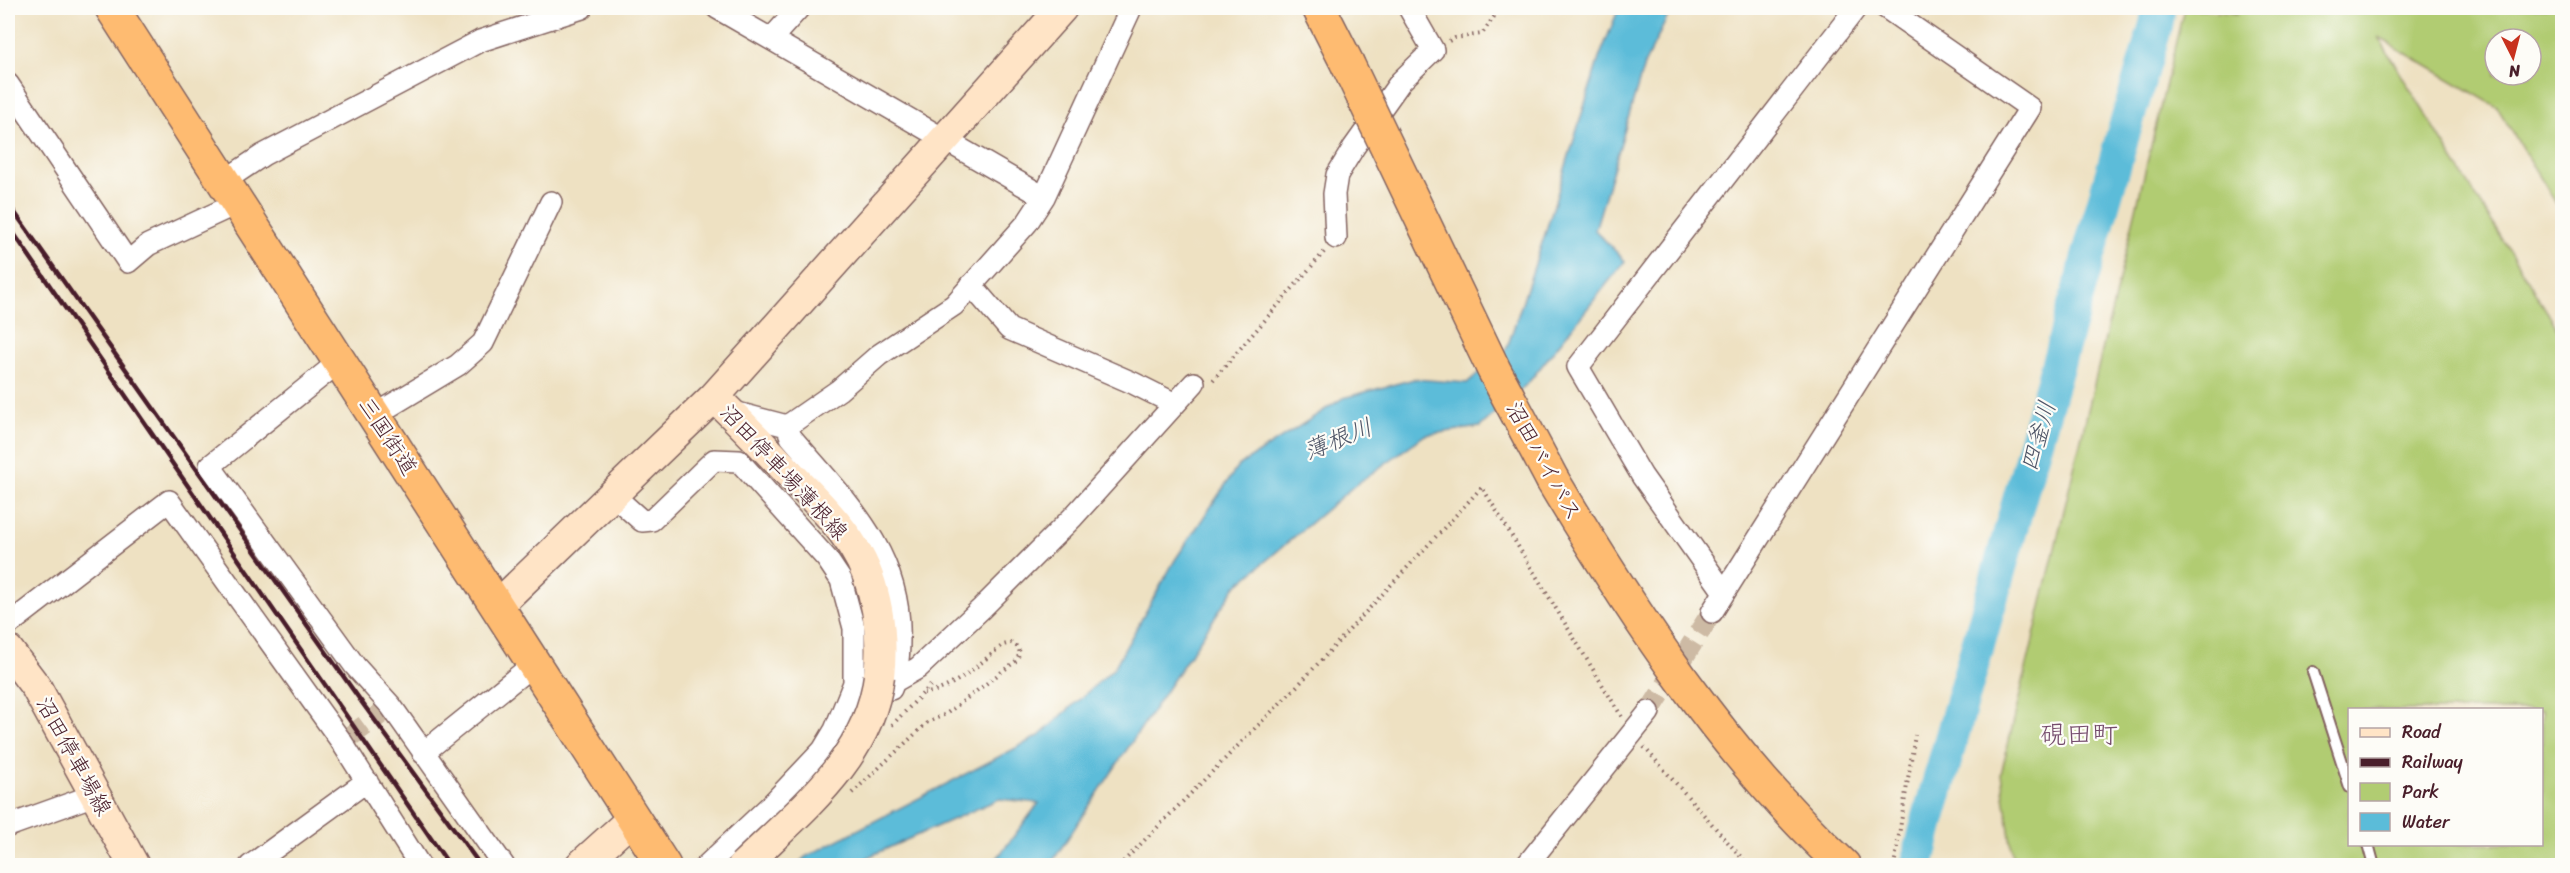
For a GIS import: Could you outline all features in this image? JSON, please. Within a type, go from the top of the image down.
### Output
[{"type":"highway","name":"三国街道","points":[[112,8],[664,866]]},
{"type":"highway","name":"沼田バイパス","points":[[1319,8],[1494,369],[1553,481],[1634,611],[1691,690],[1742,755],[1816,840],[1844,866]]},
{"type":"main road","points":[[722,404],[828,268],[945,141],[1062,8]]},
{"type":"main road","name":"沼田停車場薄根線","points":[[498,605],[612,495],[722,404],[834,521],[855,548],[871,585],[887,678],[846,761],[743,866]]},
{"type":"main road","name":"沼田停車場線","points":[[8,650],[36,687],[97,794],[134,866]]},
{"type":"main road","points":[[580,866],[632,819]]},
{"type":"street","points":[[8,84],[128,262],[148,244],[231,192],[263,155],[480,41],[582,8]]},
{"type":"street","points":[[717,8],[1044,196]]},
{"type":"street","points":[[771,39],[798,8]]},
{"type":"street","points":[[787,426],[839,390],[879,355],[954,305],[1027,223],[1044,196],[1131,8]]},
{"type":"street","points":[[1336,238],[1334,194],[1337,175],[1401,81],[1433,51],[1409,8]]},
{"type":"street","points":[[1724,592],[1642,476],[1578,367],[1856,8]]},
{"type":"street","points":[[1712,612],[2030,108],[1886,8]]},
{"type":"street","points":[[375,415],[459,364],[483,343],[551,202]]},
{"type":"street","points":[[971,285],[1009,330],[1133,383],[1174,404]]},
{"type":"street","points":[[340,361],[210,466],[354,666],[389,707],[504,866]]},
{"type":"street","points":[[887,678],[918,668],[981,609],[1072,518],[1194,382]]},
{"type":"street","points":[[722,404],[787,426]]},
{"type":"street","points":[[787,426],[791,437],[863,522],[880,550],[893,589],[900,626],[887,678],[890,691],[835,730]]},
{"type":"street","points":[[612,495],[642,521],[652,520],[714,460],[739,461],[827,559],[841,580],[854,628],[856,656],[854,683],[835,730],[823,750],[778,798],[706,866]]},
{"type":"street","points":[[8,625],[169,501],[344,739],[367,781],[420,866]]},
{"type":"street","points":[[423,753],[535,663]]},
{"type":"street","points":[[1526,866],[1649,712]]},
{"type":"street","points":[[250,866],[367,781]]},
{"type":"street","points":[[8,826],[97,794]]},
{"type":"lane","points":[[2313,672],[2348,784]]},
{"type":"lane","points":[[2369,846],[2374,866]]},
{"type":"path","points":[[1433,51],[1455,38],[1482,34],[1500,8]]},
{"type":"path","points":[[1119,866],[1300,683],[1482,487],[1632,733],[1749,866]]},
{"type":"path","points":[[850,795],[928,722],[946,714],[1016,661],[1020,653],[1018,647],[1011,643],[1003,645],[949,685],[936,692],[923,693]]},
{"type":"path","points":[[1894,866],[1914,735]]},
{"type":"green space","points":[[2184,8],[2237,14],[2229,8],[2562,8],[2562,213],[2497,107],[2378,37],[2562,336],[2562,865],[2014,865],[2001,774]]},
{"type":"water","name":"薄根川","points":[[1619,8],[1672,8],[1644,65],[1595,230],[1625,261],[1529,382],[1480,427],[1425,435],[1354,486],[1235,587],[1050,865],[992,865],[1039,803],[999,799],[870,856],[858,865],[796,866],[805,857],[1039,736],[1114,668],[1175,560],[1238,466],[1343,398],[1414,379],[1467,383],[1507,348],[1599,58]]},
{"type":"waterway","name":"四釜川","points":[[1917,866],[2159,8]]},
{"type":"tunnel","points":[[1649,712],[1712,612]]},
{"type":"tunnel","points":[[348,738],[387,709]]},
{"type":"railway","points":[[8,203],[363,704],[481,866]]},
{"type":"railway","points":[[8,225],[450,866]]},
{"type":"district","name":"硯田町","points":[[2079,734]]}]
